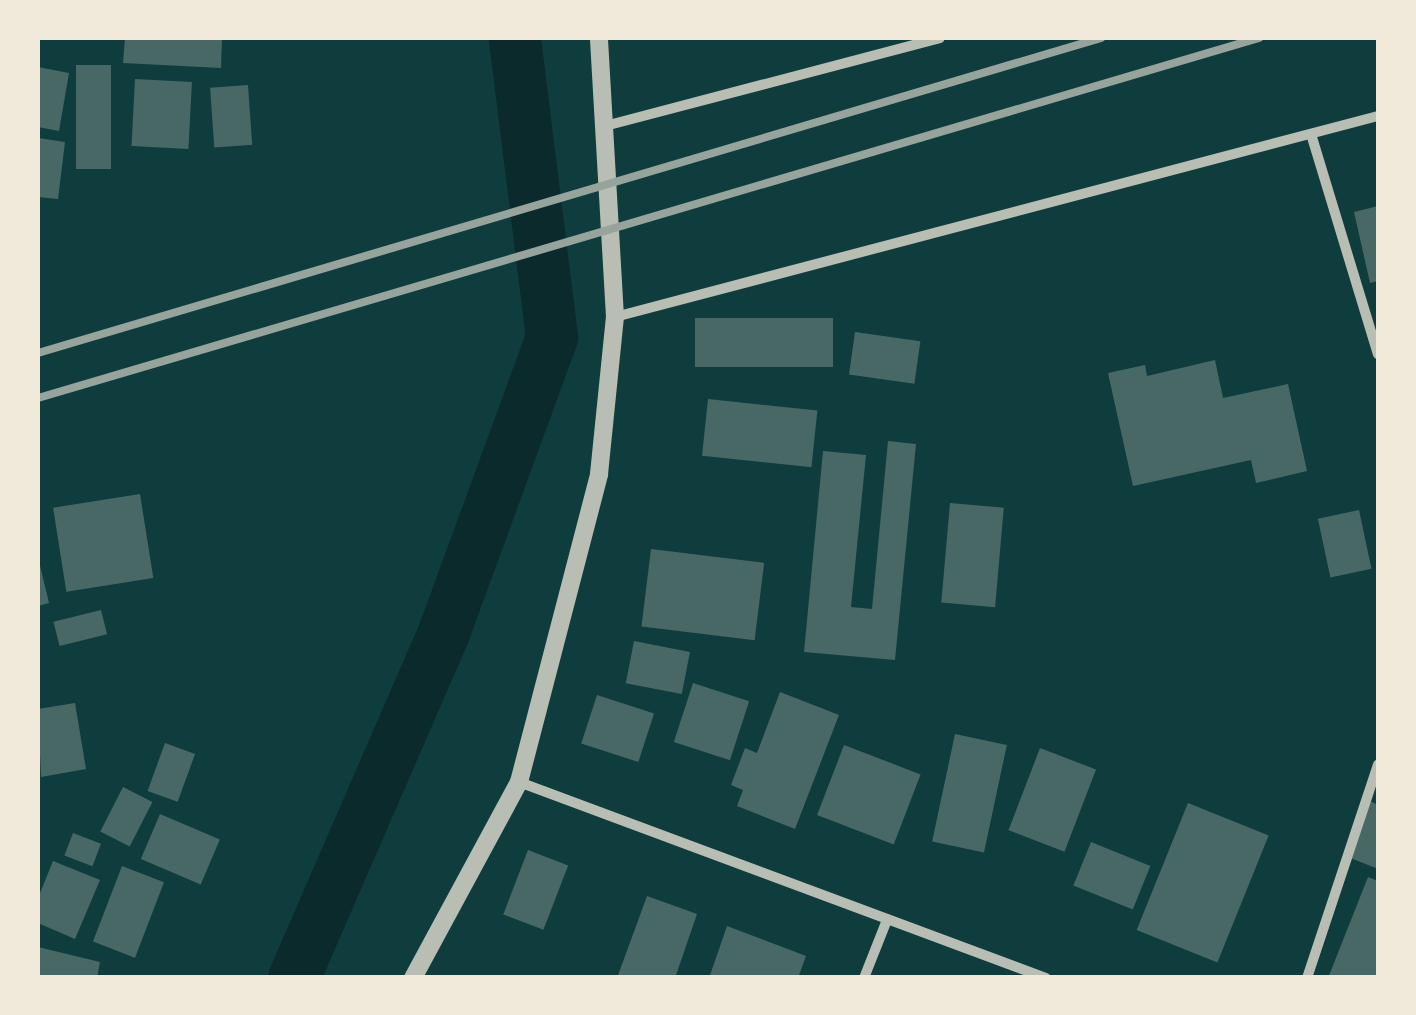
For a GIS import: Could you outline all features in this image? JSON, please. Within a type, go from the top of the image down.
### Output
[{"type":"street","points":[[412,978],[519,782],[600,474],[616,317],[599,38]]},
{"type":"street","points":[[605,126],[940,38]]},
{"type":"street","points":[[616,317],[1378,116]]},
{"type":"street","points":[[1311,134],[1378,354]]},
{"type":"street","points":[[1307,978],[1378,764]]},
{"type":"street","points":[[519,782],[1046,978]]},
{"type":"street","points":[[864,978],[887,920]]},
{"type":"building","points":[[125,38],[222,38],[221,68],[123,63]]},
{"type":"building","points":[[76,65],[111,65],[111,169],[76,169]]},
{"type":"building","points":[[38,67],[69,73],[59,131],[38,127]]},
{"type":"building","points":[[135,79],[192,82],[188,149],[131,146]]},
{"type":"building","points":[[248,85],[252,145],[214,148],[210,88]]},
{"type":"building","points":[[38,138],[65,142],[58,199],[38,197]]},
{"type":"building","points":[[1378,206],[1378,281],[1370,283],[1354,212]]},
{"type":"building","points":[[695,318],[833,318],[833,367],[695,367]]},
{"type":"building","points":[[855,332],[920,341],[914,384],[849,375]]},
{"type":"building","points":[[1215,360],[1223,398],[1288,384],[1307,471],[1256,483],[1251,460],[1133,486],[1108,373],[1145,365],[1147,376]]},
{"type":"building","points":[[708,399],[817,410],[811,467],[702,456]]},
{"type":"building","points":[[888,441],[916,444],[895,660],[804,652],[823,451],[866,455],[851,607],[872,609]]},
{"type":"building","points":[[140,494],[153,578],[66,592],[53,508]]},
{"type":"building","points":[[950,503],[1004,508],[995,607],[941,603]]},
{"type":"building","points":[[1359,510],[1371,569],[1330,577],[1318,519]]},
{"type":"building","points":[[651,549],[764,563],[755,640],[641,626]]},
{"type":"building","points":[[38,557],[49,603],[38,606]]},
{"type":"building","points":[[101,610],[107,634],[60,646],[53,622]]},
{"type":"building","points":[[634,641],[690,652],[682,694],[626,683]]},
{"type":"building","points":[[693,683],[749,701],[730,760],[674,742]]},
{"type":"building","points":[[780,692],[839,715],[795,829],[737,806],[743,790],[731,785],[745,748],[757,753]]},
{"type":"building","points":[[597,695],[654,714],[638,762],[581,744]]},
{"type":"building","points":[[75,703],[86,769],[41,777],[38,709]]},
{"type":"building","points":[[955,734],[1007,745],[984,853],[932,842]]},
{"type":"building","points":[[165,743],[195,754],[178,802],[148,791]]},
{"type":"building","points":[[844,745],[921,774],[894,844],[817,815]]},
{"type":"building","points":[[1040,748],[1096,770],[1064,852],[1008,830]]},
{"type":"building","points":[[123,787],[152,802],[130,847],[100,832]]},
{"type":"building","points":[[1370,801],[1378,805],[1378,869],[1348,857]]},
{"type":"building","points":[[1188,803],[1269,836],[1217,963],[1137,930]]},
{"type":"building","points":[[160,814],[220,839],[201,885],[141,859]]},
{"type":"building","points":[[73,833],[101,844],[92,866],[64,855]]},
{"type":"building","points":[[1091,842],[1150,866],[1133,910],[1073,886]]},
{"type":"building","points":[[528,850],[568,865],[543,930],[503,914]]},
{"type":"building","points":[[53,861],[100,880],[75,939],[38,923],[38,898]]},
{"type":"building","points":[[122,866],[164,882],[135,958],[93,942]]},
{"type":"building","points":[[1368,877],[1378,881],[1378,978],[1328,978]]},
{"type":"building","points":[[647,896],[697,914],[675,978],[617,978]]},
{"type":"building","points":[[727,926],[806,956],[798,978],[709,978]]},
{"type":"building","points":[[38,947],[100,962],[97,978],[38,978]]},
{"type":"waterway","points":[[294,978],[445,630],[552,337],[515,38]]},
{"type":"railway","points":[[38,353],[1101,38]]},
{"type":"railway","points":[[38,398],[1259,38]]}]
